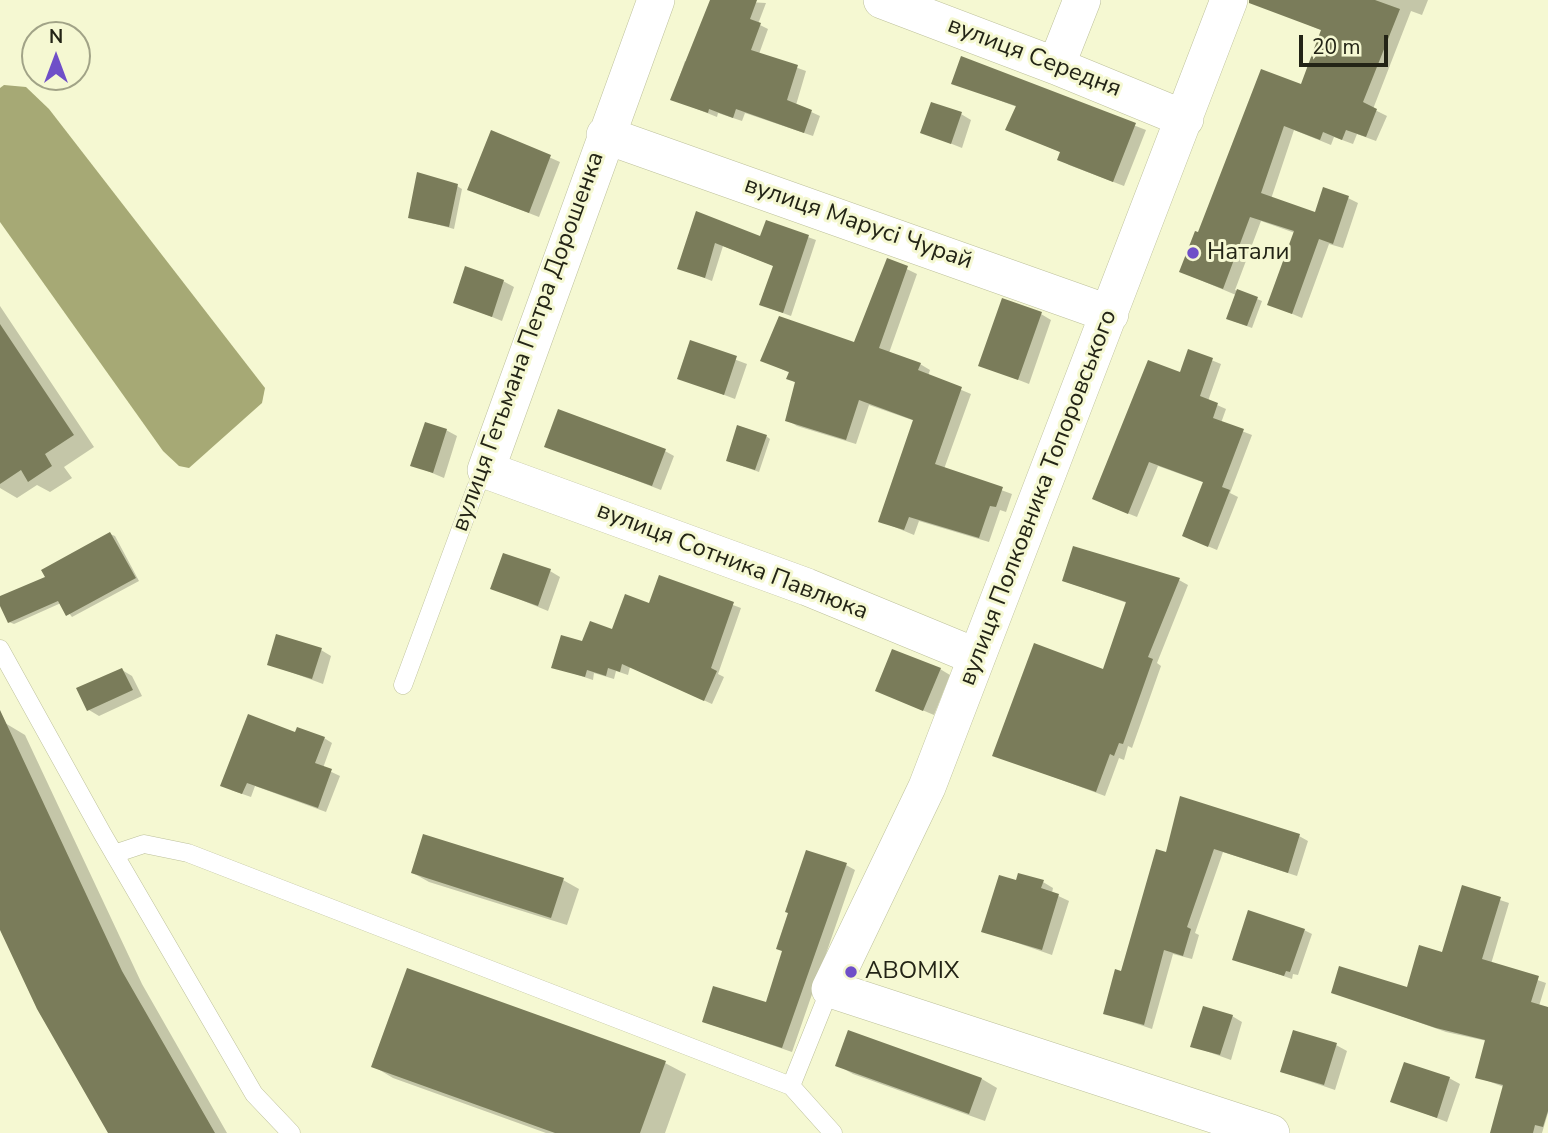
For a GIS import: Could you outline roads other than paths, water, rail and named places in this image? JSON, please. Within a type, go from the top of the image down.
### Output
[{"type":"street","name":"вулиця Гетьмана Петра Дорошенка","points":[[486,470],[656,0]]},
{"type":"street","name":"вулиця Середня","points":[[882,0],[1056,65],[1185,119]]},
{"type":"street","points":[[1056,65],[1082,0]]},
{"type":"street","name":"вулиця Полковника Топоровського","points":[[830,989],[927,787],[1229,0]]},
{"type":"street","name":"вулиця Марусі Чурай","points":[[605,135],[1110,314]]},
{"type":"street","name":"вулиця Сотника Павлюка","points":[[486,470],[807,587],[977,657]]},
{"type":"street","points":[[830,989],[1270,1133]]},
{"type":"lane","name":"вулиця Гетьмана Петра Дорошенка","points":[[403,685],[476,488],[486,470]]},
{"type":"lane","points":[[0,649],[114,854],[254,1094],[291,1133]]},
{"type":"lane","points":[[114,854],[144,844],[188,853],[791,1086],[833,1133]]},
{"type":"lane","points":[[791,1086],[830,989]]},
{"type":"place","name":"Натали","points":[[1193,253]]},
{"type":"place","name":"ABOMIX","points":[[851,972]]}]
